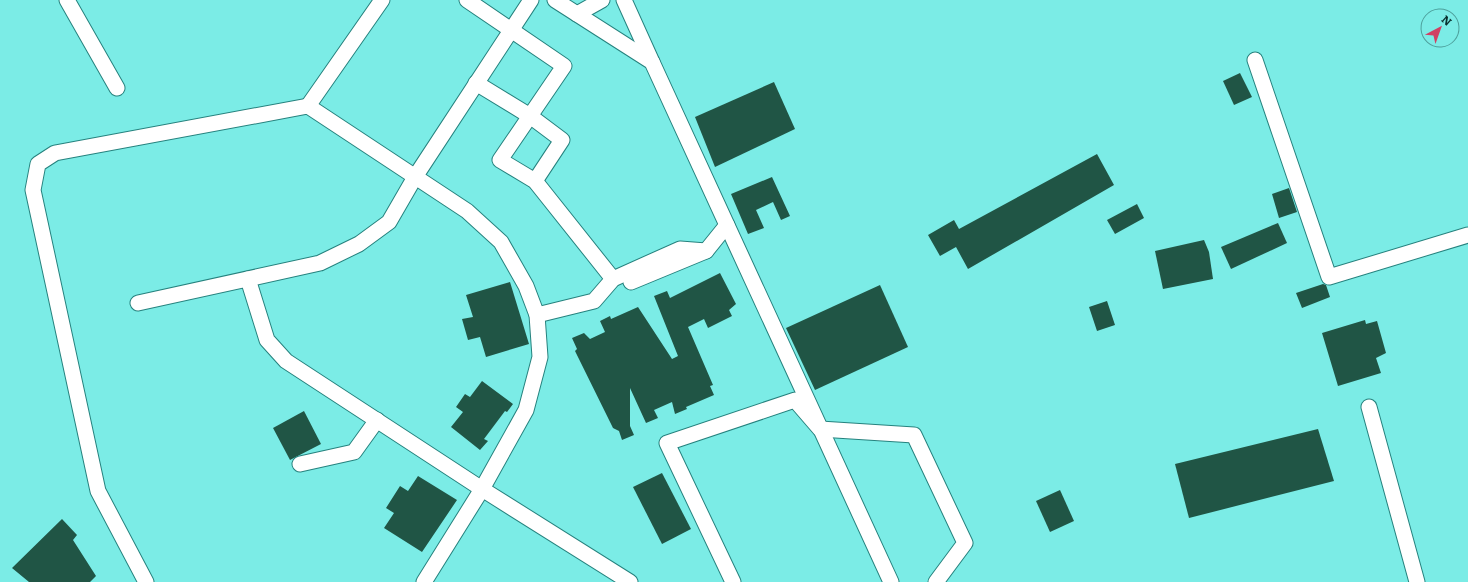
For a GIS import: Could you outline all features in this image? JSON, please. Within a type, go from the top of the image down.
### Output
[{"type":"street","points":[[67,0],[118,88]]},
{"type":"street","points":[[308,106],[382,0]]},
{"type":"street","points":[[467,0],[564,66],[500,160],[535,181],[613,279]]},
{"type":"street","points":[[138,303],[320,264],[359,244],[388,222],[415,177],[531,0]]},
{"type":"street","points":[[555,0],[652,62]]},
{"type":"street","points":[[577,14],[602,0]]},
{"type":"street","points":[[624,0],[891,582]]},
{"type":"street","points":[[1255,60],[1329,277],[1468,235]]},
{"type":"street","points":[[476,83],[530,116],[562,140],[535,181]]},
{"type":"street","points":[[146,582],[98,491],[34,190],[38,164],[54,153],[308,106],[467,211],[501,242],[526,286],[537,315],[540,357],[526,410],[482,489],[424,582]]},
{"type":"street","points":[[537,315],[594,301],[621,286],[706,251],[727,225]]},
{"type":"street","points":[[594,301],[613,279],[680,249],[706,251]]},
{"type":"street","points":[[248,279],[267,340],[286,361],[482,489],[630,582]]},
{"type":"street","points":[[732,582],[667,443],[796,400],[820,429],[914,435],[965,543],[936,582]]},
{"type":"street","points":[[1369,407],[1417,582]]},
{"type":"street","points":[[300,464],[354,452],[377,420]]},
{"type":"building","points":[[1240,73],[1252,97],[1234,105],[1223,81]]},
{"type":"building","points":[[774,82],[795,129],[715,167],[695,117]]},
{"type":"building","points":[[1097,154],[1114,185],[968,269],[956,247],[940,256],[928,235],[954,220],[959,229]]},
{"type":"building","points":[[772,177],[790,216],[781,220],[773,202],[756,210],[764,228],[748,234],[731,194]]},
{"type":"building","points":[[1289,188],[1297,212],[1279,218],[1272,194]]},
{"type":"building","points":[[1137,204],[1144,218],[1115,234],[1107,220]]},
{"type":"building","points":[[1278,223],[1287,243],[1231,269],[1221,247]]},
{"type":"building","points":[[1204,240],[1209,252],[1213,279],[1163,289],[1155,251]]},
{"type":"building","points":[[720,273],[736,304],[729,310],[732,316],[708,328],[704,319],[688,327],[713,385],[710,386],[714,395],[686,407],[687,409],[675,414],[672,402],[654,410],[658,418],[646,423],[630,388],[630,426],[634,435],[622,440],[619,431],[613,428],[575,351],[577,349],[572,338],[584,333],[590,339],[605,332],[600,321],[610,316],[611,319],[638,307],[672,359],[678,356],[654,296],[667,291],[670,298]]},
{"type":"building","points":[[510,282],[529,344],[486,357],[480,337],[468,340],[462,319],[473,317],[466,295]]},
{"type":"building","points":[[1323,284],[1326,285],[1330,297],[1302,308],[1296,293]]},
{"type":"building","points":[[880,285],[908,347],[815,390],[786,328]]},
{"type":"building","points":[[1107,301],[1115,325],[1097,331],[1089,307]]},
{"type":"building","points":[[1365,320],[1366,324],[1377,321],[1386,353],[1376,358],[1381,373],[1338,386],[1322,333]]},
{"type":"building","points":[[482,381],[513,404],[507,412],[505,411],[484,439],[488,441],[480,450],[451,427],[463,412],[456,407],[465,394],[470,397]]},
{"type":"building","points":[[304,411],[321,444],[290,460],[273,428]]},
{"type":"building","points":[[1318,429],[1334,481],[1189,518],[1175,464]]},
{"type":"building","points":[[662,473],[691,529],[662,544],[633,487]]},
{"type":"building","points":[[418,476],[457,500],[422,552],[384,528],[394,513],[386,508],[400,486],[408,491]]},
{"type":"building","points":[[1060,490],[1074,521],[1050,532],[1036,501]]},
{"type":"building","points":[[62,519],[77,535],[73,540],[96,576],[90,582],[29,582],[12,568]]}]
